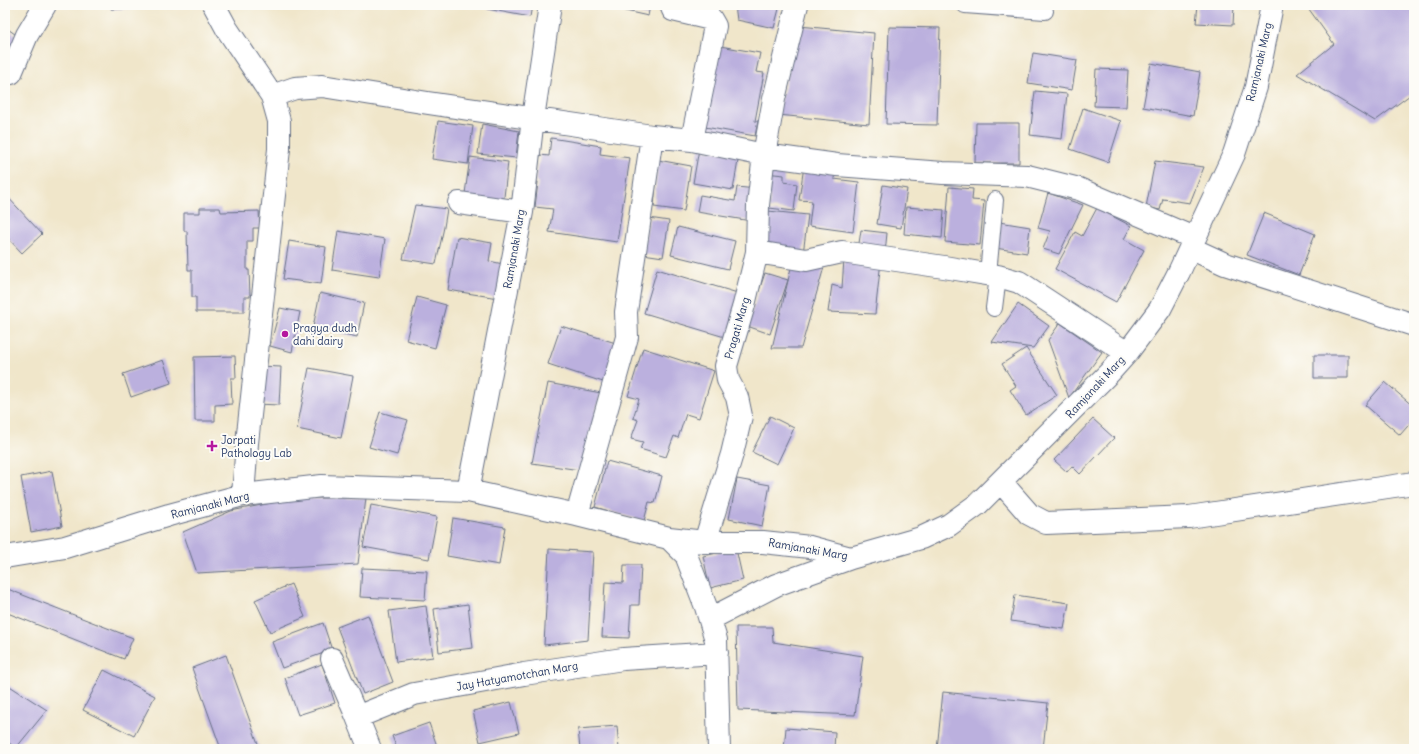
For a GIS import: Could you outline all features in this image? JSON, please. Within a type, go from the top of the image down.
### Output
[{"type":"street","points":[[5,69],[11,73],[27,35],[45,5]]},
{"type":"street","points":[[214,5],[227,30],[272,96],[279,121],[280,150],[247,443],[243,495]]},
{"type":"street","name":"Ramjanaki Marg","points":[[468,491],[522,212],[533,118],[550,5]]},
{"type":"street","points":[[671,5],[673,10],[711,19],[715,26],[692,140]]},
{"type":"street","name":"Pragati Marg","points":[[705,542],[732,454],[741,416],[737,397],[728,380],[726,366],[744,305],[757,252],[758,205],[764,155],[774,99],[797,5]]},
{"type":"street","name":"Ramjanaki Marg","points":[[5,557],[65,547],[169,515],[243,495],[322,486],[468,491],[577,515],[670,538],[705,542],[763,542],[810,547],[851,558],[921,538],[949,525],[978,504],[1001,482],[1092,392],[1127,353],[1160,309],[1179,272],[1234,154],[1256,87],[1272,5]]},
{"type":"street","points":[[272,96],[295,88],[322,86],[652,136],[692,140],[764,155],[837,165],[943,173],[1027,176],[1079,189],[1192,243],[1225,264],[1414,325]]},
{"type":"street","points":[[577,515],[627,337],[626,312],[652,136]]},
{"type":"street","points":[[458,203],[522,212]]},
{"type":"street","name":"Ramjanaki Marg","points":[[757,252],[806,260],[842,252],[993,275],[1019,282],[1127,353]]},
{"type":"street","points":[[1001,482],[1029,514],[1046,523],[1189,517],[1414,482]]},
{"type":"street","points":[[670,538],[686,555],[710,619],[716,640],[719,749]]},
{"type":"street","points":[[710,619],[776,585],[851,558]]},
{"type":"street","name":"Jay Hatyamotchan Marg","points":[[357,717],[414,694],[524,674],[623,659],[717,653]]},
{"type":"street","points":[[332,660],[370,749]]},
{"type":"lane","points":[[965,5],[1045,11]]},
{"type":"lane","points":[[994,308],[993,275],[995,200]]},
{"type":"building","points":[[111,5],[160,5],[160,8],[111,9]]},
{"type":"building","points":[[488,5],[532,5],[530,17],[487,9]]},
{"type":"building","points":[[599,5],[650,5],[648,16]]},
{"type":"building","points":[[735,5],[780,5],[774,28],[737,20]]},
{"type":"building","points":[[1198,5],[1234,5],[1233,25],[1196,23]]},
{"type":"building","points":[[1306,5],[1414,5],[1414,92],[1375,121],[1297,74],[1334,44]]},
{"type":"building","points":[[799,26],[874,33],[869,124],[778,115]]},
{"type":"building","points":[[5,27],[22,39],[6,59],[5,58]]},
{"type":"building","points":[[889,27],[940,28],[937,125],[886,124]]},
{"type":"building","points":[[720,46],[760,53],[756,72],[764,73],[755,121],[758,121],[755,136],[705,127]]},
{"type":"building","points":[[1033,53],[1077,60],[1072,90],[1028,83]]},
{"type":"building","points":[[1151,63],[1200,72],[1193,116],[1143,107]]},
{"type":"building","points":[[1096,69],[1128,70],[1126,107],[1094,106]]},
{"type":"building","points":[[1035,91],[1067,94],[1062,139],[1030,135]]},
{"type":"building","points":[[1083,108],[1121,121],[1108,162],[1070,149]]},
{"type":"building","points":[[438,121],[473,126],[468,164],[432,159]]},
{"type":"building","points":[[976,123],[1019,123],[1019,163],[975,163]]},
{"type":"building","points":[[482,124],[519,131],[516,158],[478,154]]},
{"type":"building","points":[[551,138],[601,146],[600,154],[630,158],[617,242],[549,232],[553,209],[535,207],[538,182],[536,182],[540,155],[549,156]]},
{"type":"building","points":[[699,149],[739,155],[733,190],[693,183]]},
{"type":"building","points":[[470,157],[508,162],[503,206],[464,201]]},
{"type":"building","points":[[658,160],[691,166],[684,211],[654,207]]},
{"type":"building","points":[[1155,161],[1204,167],[1190,203],[1163,199],[1160,210],[1146,207]]},
{"type":"building","points":[[804,166],[835,169],[834,179],[859,182],[853,232],[809,226],[812,201],[799,200]]},
{"type":"building","points":[[765,173],[784,175],[784,182],[797,184],[794,211],[769,208],[770,197]]},
{"type":"building","points":[[883,185],[907,189],[901,228],[877,224]]},
{"type":"building","points":[[737,187],[756,189],[751,221],[697,212],[700,195],[735,201]]},
{"type":"building","points":[[949,187],[973,189],[972,200],[984,201],[980,245],[945,242]]},
{"type":"building","points":[[1048,193],[1083,205],[1059,254],[1043,249],[1050,231],[1038,228]]},
{"type":"building","points":[[5,194],[42,234],[22,253],[5,235]]},
{"type":"building","points":[[415,205],[447,209],[436,264],[403,259]]},
{"type":"building","points":[[906,207],[944,210],[942,238],[904,234]]},
{"type":"building","points":[[200,208],[220,208],[221,212],[259,211],[260,228],[253,228],[253,241],[247,241],[247,270],[249,270],[250,297],[244,297],[244,312],[196,312],[196,297],[192,297],[192,270],[188,270],[187,231],[184,231],[184,213],[200,213]]},
{"type":"building","points":[[1097,208],[1131,226],[1124,239],[1144,250],[1116,302],[1055,269],[1075,232],[1082,236]]},
{"type":"building","points":[[768,211],[808,215],[803,254],[765,250]]},
{"type":"building","points":[[1264,213],[1315,234],[1299,275],[1247,255]]},
{"type":"building","points":[[649,218],[669,221],[663,257],[643,254]]},
{"type":"building","points":[[999,222],[1030,227],[1027,253],[995,248]]},
{"type":"building","points":[[678,227],[735,241],[728,269],[671,255]]},
{"type":"building","points":[[861,230],[887,233],[885,253],[858,250]]},
{"type":"building","points":[[338,231],[385,239],[379,277],[332,270]]},
{"type":"building","points":[[457,237],[492,243],[489,261],[503,264],[498,298],[448,290]]},
{"type":"building","points":[[289,241],[326,247],[321,284],[283,279]]},
{"type":"building","points":[[844,259],[881,261],[875,314],[828,312],[832,285],[842,288]]},
{"type":"building","points":[[824,267],[801,348],[772,348],[791,268]]},
{"type":"building","points":[[657,269],[741,294],[728,338],[644,313]]},
{"type":"building","points":[[765,273],[788,280],[770,334],[747,326]]},
{"type":"building","points":[[320,293],[364,303],[357,337],[313,327]]},
{"type":"building","points":[[417,297],[446,305],[435,348],[406,340]]},
{"type":"building","points":[[1018,304],[1049,326],[1033,348],[992,342]]},
{"type":"building","points":[[280,308],[300,312],[292,352],[270,346]]},
{"type":"building","points":[[1060,323],[1102,352],[1069,398],[1048,340]]},
{"type":"building","points":[[561,326],[619,344],[606,383],[548,364]]},
{"type":"building","points":[[643,348],[714,371],[699,418],[686,414],[678,438],[674,436],[666,457],[640,449],[643,442],[631,439],[638,420],[633,418],[639,399],[628,396]]},
{"type":"building","points":[[1026,348],[1057,395],[1026,415],[1010,390],[1016,386],[1002,364]]},
{"type":"building","points":[[1314,355],[1348,355],[1348,378],[1314,378]]},
{"type":"building","points":[[235,356],[236,378],[231,378],[232,404],[215,405],[215,421],[195,421],[194,357]]},
{"type":"building","points":[[163,360],[171,383],[131,397],[123,374]]},
{"type":"building","points":[[259,366],[281,367],[279,405],[257,404]]},
{"type":"building","points":[[309,368],[353,376],[341,438],[297,429]]},
{"type":"building","points":[[1385,382],[1414,407],[1414,419],[1400,435],[1365,405]]},
{"type":"building","points":[[548,383],[601,393],[580,470],[532,463]]},
{"type":"building","points":[[380,412],[408,420],[397,455],[369,447]]},
{"type":"building","points":[[770,416],[794,428],[777,464],[752,452]]},
{"type":"building","points":[[1093,419],[1114,438],[1080,474],[1072,466],[1067,472],[1054,460]]},
{"type":"building","points":[[607,461],[662,476],[655,503],[649,502],[644,521],[595,507]]},
{"type":"building","points":[[52,471],[62,526],[31,532],[21,477]]},
{"type":"building","points":[[737,479],[770,485],[762,526],[729,519]]},
{"type":"building","points":[[297,498],[366,498],[358,564],[197,573],[183,532],[231,511]]},
{"type":"building","points":[[371,505],[437,517],[429,559],[363,547]]},
{"type":"building","points":[[453,518],[505,527],[499,565],[447,556]]},
{"type":"building","points":[[549,549],[593,552],[588,640],[544,645]]},
{"type":"building","points":[[736,549],[743,580],[710,588],[703,556]]},
{"type":"building","points":[[624,565],[641,565],[639,605],[631,605],[629,638],[602,637],[605,582],[623,583]]},
{"type":"building","points":[[362,568],[427,571],[425,600],[360,597]]},
{"type":"building","points":[[291,584],[305,617],[270,632],[255,600]]},
{"type":"building","points":[[5,588],[133,638],[124,659],[5,612]]},
{"type":"building","points":[[1015,595],[1069,603],[1064,629],[1011,621]]},
{"type":"building","points":[[468,604],[473,648],[439,652],[434,609]]},
{"type":"building","points":[[426,606],[433,657],[396,662],[389,611]]},
{"type":"building","points":[[368,615],[393,682],[363,694],[337,627]]},
{"type":"building","points":[[323,623],[332,650],[282,668],[272,642]]},
{"type":"building","points":[[736,627],[772,627],[773,642],[863,656],[855,715],[738,710]]},
{"type":"building","points":[[226,655],[260,749],[221,749],[192,668]]},
{"type":"building","points":[[322,664],[335,703],[298,715],[285,678]]},
{"type":"building","points":[[104,670],[155,696],[134,736],[83,710]]},
{"type":"building","points":[[5,683],[47,710],[16,748],[5,740]]},
{"type":"building","points":[[943,692],[1048,703],[1043,749],[937,749]]},
{"type":"building","points":[[511,702],[519,733],[480,742],[473,711]]},
{"type":"building","points":[[429,723],[438,749],[397,749],[392,736]]},
{"type":"building","points":[[617,726],[619,749],[580,749],[578,729]]},
{"type":"building","points":[[786,728],[835,732],[834,749],[784,749]]},
{"type":"place","name":"Pragya dudh dahi dairy","points":[[285,334]]},
{"type":"place","name":"Jorpati Pathology Lab","points":[[212,446]]}]
